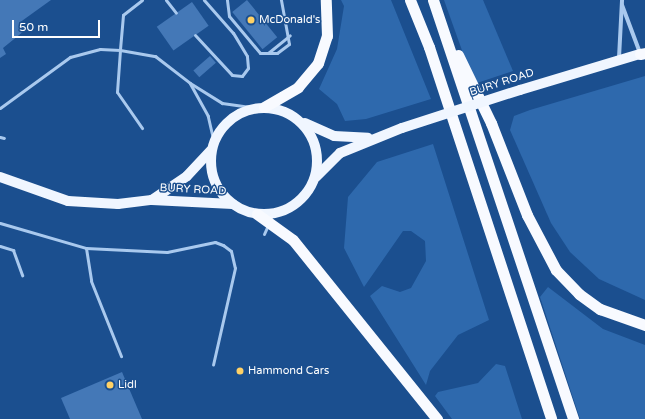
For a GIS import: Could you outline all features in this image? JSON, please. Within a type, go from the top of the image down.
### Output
[{"type":"highway","points":[[260,108],[298,87],[318,63],[327,36],[326,0]]},
{"type":"highway","points":[[410,0],[429,47],[550,419]]},
{"type":"highway","points":[[433,0],[573,419]]},
{"type":"highway","points":[[443,28],[474,84],[527,215],[556,270],[578,294],[600,309],[645,325]]},
{"type":"highway","points":[[257,214],[271,217],[305,254],[437,419]]},
{"type":"main road","name":"BURY ROAD","points":[[315,178],[335,156],[372,138],[618,58],[643,54]]},
{"type":"main road","points":[[257,214],[233,204],[215,182],[211,168],[214,145],[229,121],[260,108],[282,110],[298,120],[314,140],[317,166],[315,178],[298,202],[271,217]]},
{"type":"main road","name":"BURY ROAD","points":[[298,120],[334,136],[372,138]]},
{"type":"main road","name":"BURY ROAD","points":[[152,200],[198,167],[214,145]]},
{"type":"main road","name":"BURY ROAD","points":[[0,177],[68,201],[118,204],[152,200],[233,204]]},
{"type":"street","points":[[617,0],[622,2],[643,54]]},
{"type":"street","points":[[618,58],[622,2]]},
{"type":"lane","points":[[142,0],[121,19],[116,92],[142,128]]},
{"type":"lane","points":[[166,0],[176,13]]},
{"type":"lane","points":[[195,35],[232,75],[242,76],[248,68],[247,56],[233,33],[204,0]]},
{"type":"lane","points":[[228,0],[229,16],[260,53],[277,53],[289,44],[290,35],[281,0]]},
{"type":"lane","points":[[268,53],[290,35]]},
{"type":"lane","points":[[0,108],[70,56],[100,49],[120,50],[160,59],[190,83],[222,103],[260,108]]},
{"type":"lane","points":[[190,83],[208,116],[214,145]]},
{"type":"lane","points":[[0,136],[4,138]]},
{"type":"lane","points":[[264,234],[271,217]]},
{"type":"lane","points":[[0,223],[86,248],[167,252],[215,242],[231,251],[235,268],[213,365]]},
{"type":"lane","points":[[0,246],[13,250],[22,275]]},
{"type":"lane","points":[[86,248],[91,281],[121,356]]},
{"type":"shaded area","points":[[341,0],[391,0],[431,99],[366,119],[345,121],[337,104],[319,89],[337,49],[344,6]]},
{"type":"shaded area","points":[[444,0],[483,0],[513,71],[474,84]]},
{"type":"shaded area","points":[[645,76],[645,300],[599,279],[570,252],[551,223],[510,130],[514,116]]},
{"type":"shaded area","points":[[433,144],[489,320],[458,335],[430,371],[426,385],[370,296],[382,286],[400,292],[411,288],[426,261],[425,241],[411,231],[403,231],[364,287],[344,248],[348,197],[377,162]]},
{"type":"shaded area","points":[[548,287],[603,329],[645,345],[645,419],[580,419],[540,297]]},
{"type":"shaded area","points":[[496,364],[505,366],[522,419],[452,419],[435,396],[438,392],[478,383]]},
{"type":"building","points":[[0,0],[51,0],[19,23],[24,31],[3,48],[6,54],[0,58]]},
{"type":"building","name":"McDonald's","points":[[247,0],[277,37],[262,49],[232,12]]},
{"type":"building","points":[[192,2],[209,26],[173,50],[157,27]]},
{"type":"building","points":[[210,56],[216,63],[199,77],[193,70]]},
{"type":"building","name":"Lidl","points":[[122,372],[142,419],[70,419],[61,398]]},
{"type":"place","name":"McDonald's","points":[[251,20]]},
{"type":"place","name":"Hammond Cars","points":[[240,371]]},
{"type":"place","name":"Lidl","points":[[110,385]]}]
